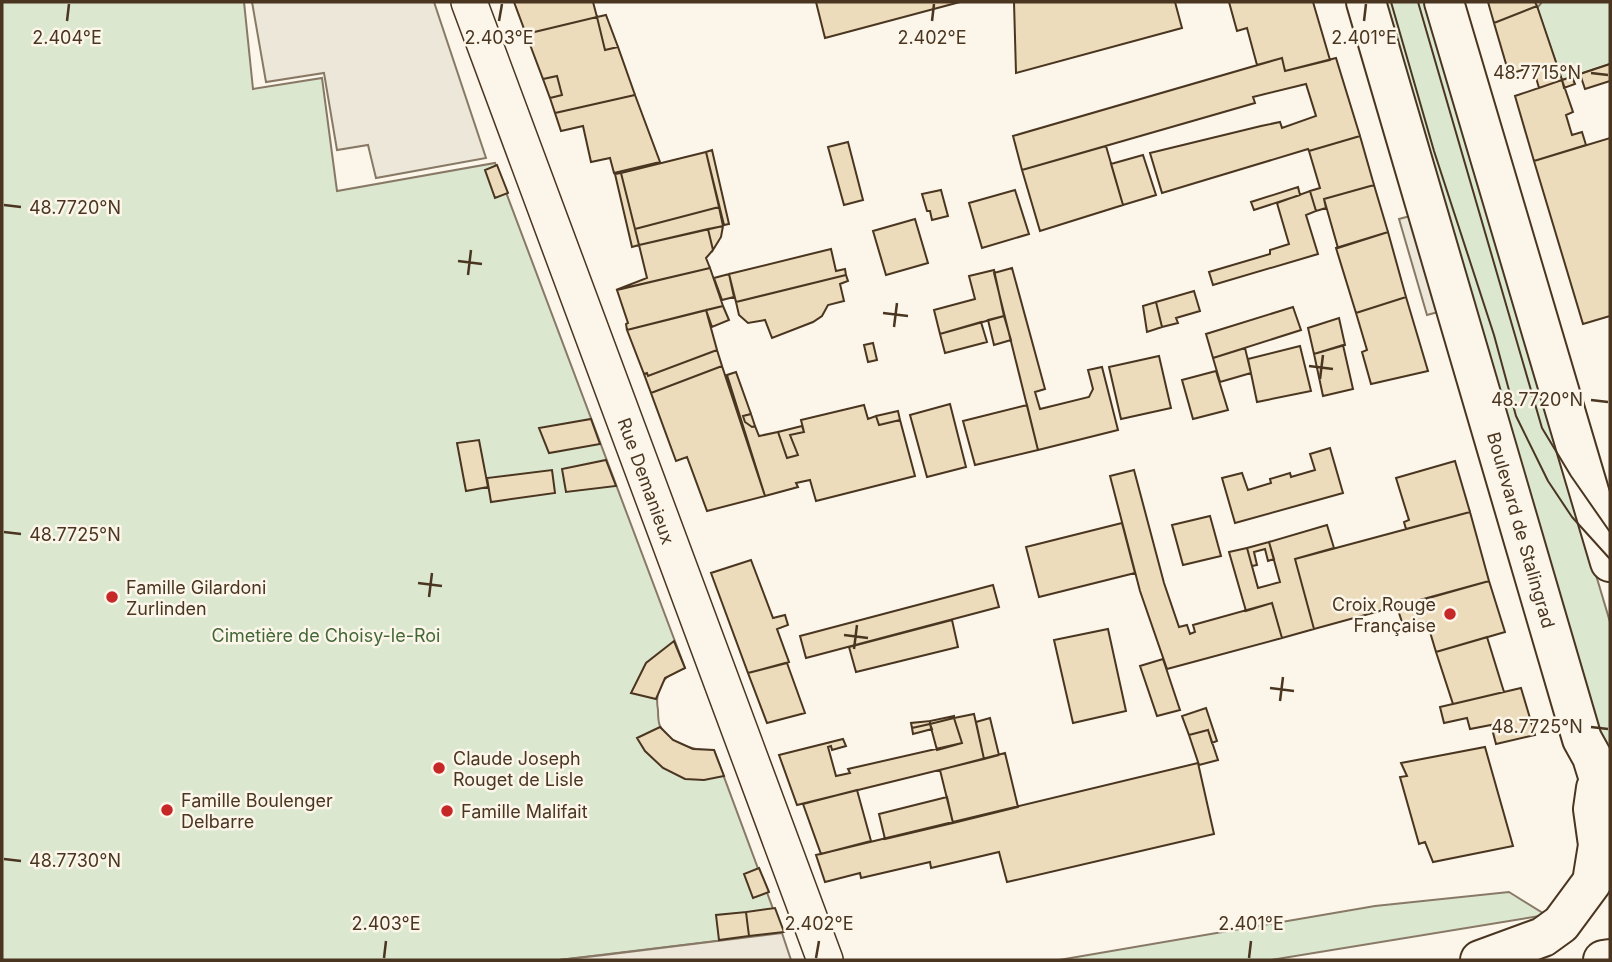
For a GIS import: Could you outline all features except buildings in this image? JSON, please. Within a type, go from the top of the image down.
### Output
[{"type":"main road","name":"Boulevard de Stalingrad","points":[[1366,2],[1582,738],[1598,772],[1610,815]]},
{"type":"main road","points":[[1444,2],[1610,562]]},
{"type":"main road","points":[[1480,960],[1543,937],[1561,924],[1592,882],[1598,845],[1593,809],[1598,772]]},
{"type":"main road","points":[[1603,960],[1610,959]]},
{"type":"street","name":"Rue Demanieux","points":[[469,2],[825,960]]},
{"type":"green space","name":"Cimetière de Choisy-le-Roi","points":[[2,2],[244,2],[253,89],[322,78],[337,191],[495,163],[685,668],[669,675],[660,686],[657,702],[659,724],[664,733],[676,742],[691,748],[714,750],[782,933],[559,960],[2,960]]},
{"type":"green space","points":[[1385,2],[1425,2],[1610,622],[1610,768]]},
{"type":"green space","points":[[1542,2],[1610,2],[1610,64],[1562,80],[1537,8]]},
{"type":"green space","points":[[1509,892],[1546,915],[1271,960],[1059,960],[1375,906]]},
{"type":"shaded area","points":[[252,2],[434,2],[486,158],[376,178],[368,145],[337,150],[324,73],[266,82]]},
{"type":"shaded area","points":[[1410,216],[1438,312],[1427,315],[1399,219]]},
{"type":"shaded area","points":[[782,933],[791,960],[559,960],[604,955]]},
{"type":"tram line","points":[[1391,2],[1434,151],[1494,335],[1516,416],[1548,481],[1572,517],[1610,559]]},
{"type":"tram line","points":[[1418,2],[1542,428],[1610,532]]},
{"type":"place","name":"Famille Gilardoni Zurlinden","points":[[112,597]]},
{"type":"place","name":"Croix Rouge Française","points":[[1450,614]]},
{"type":"place","name":"Claude Joseph Rouget de Lisle","points":[[439,768]]},
{"type":"place","name":"Famille Boulenger Delbarre","points":[[167,810]]},
{"type":"place","name":"Famille Malifait","points":[[447,811]]}]
